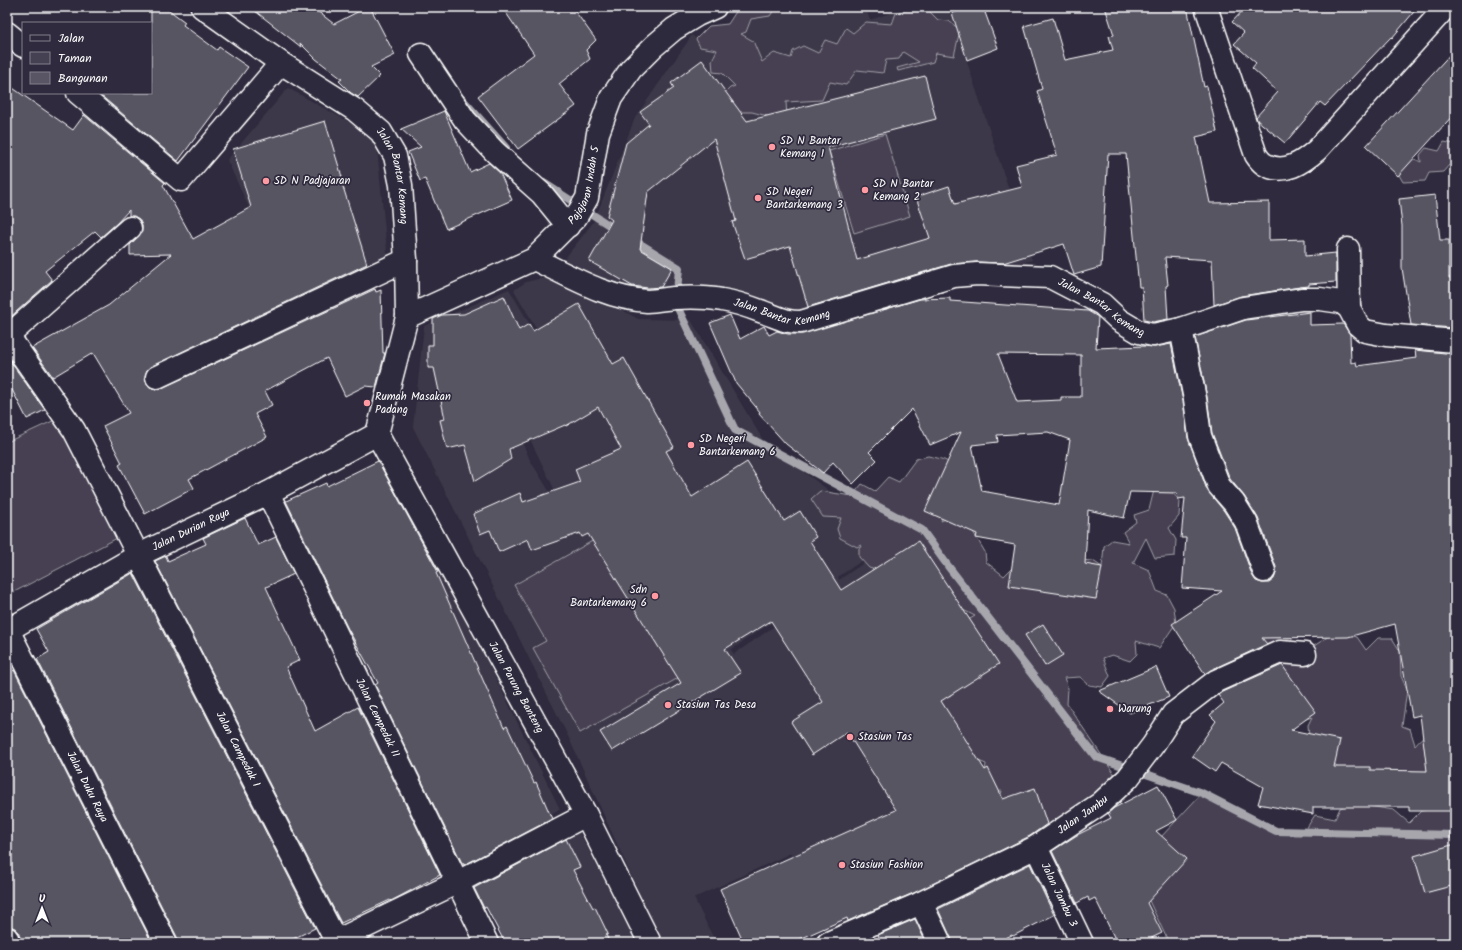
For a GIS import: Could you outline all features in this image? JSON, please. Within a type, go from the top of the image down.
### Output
[{"type":"street","name":"Jalan Bantar Kemang","points":[[202,7],[281,64],[355,110],[381,132],[395,156],[401,185],[406,260],[407,317],[377,434]]},
{"type":"street","name":"Pajajaran Indah 5","points":[[407,317],[534,259],[572,222],[587,198],[598,133],[611,98],[631,69],[654,46],[674,29],[714,7]]},
{"type":"street","points":[[1206,7],[1256,155],[1263,164],[1276,168],[1292,167],[1304,161],[1318,150],[1446,7]]},
{"type":"street","points":[[7,33],[22,45]]},
{"type":"street","points":[[421,54],[465,120],[495,152],[572,222]]},
{"type":"street","points":[[79,94],[181,180],[281,64]]},
{"type":"street","points":[[8,336],[130,228]]},
{"type":"street","points":[[1348,249],[1349,308],[1358,325],[1372,333],[1455,341]]},
{"type":"street","name":"Jalan Bantar Kemang","points":[[534,259],[602,292],[620,297],[648,301],[681,298],[722,300],[764,312],[779,319],[791,322],[801,322],[954,276],[977,274],[1050,277],[1102,304],[1120,320],[1139,332],[1153,336],[1181,329],[1243,308],[1302,299],[1332,299],[1341,302],[1349,308]]},
{"type":"street","points":[[157,377],[406,260]]},
{"type":"street","points":[[1181,329],[1195,399],[1200,436],[1219,486],[1234,503],[1246,522],[1264,570]]},
{"type":"street","name":"Jalan Campedak 1","points":[[8,336],[74,430],[335,942]]},
{"type":"street","name":"Jalan Durian Raya","points":[[8,630],[139,555],[268,493],[377,434]]},
{"type":"street","name":"Jalan Parung Banteng","points":[[377,434],[586,816],[650,943]]},
{"type":"street","name":"Jalan Cempedak II","points":[[268,493],[487,943]]},
{"type":"street","name":"Jalan Duku Raya","points":[[8,630],[165,943]]},
{"type":"street","name":"Jalan Jambu","points":[[828,943],[921,902],[1036,847],[1100,804],[1128,778],[1153,745],[1173,714],[1216,681],[1280,652],[1305,654]]},
{"type":"street","points":[[335,942],[458,882],[586,816]]},
{"type":"street","name":"Jalan Jambu 3","points":[[1036,847],[1082,943]]},
{"type":"street","points":[[921,902],[940,943]]},
{"type":"street","points":[[7,938],[10,943]]},
{"type":"shaded area","points":[[764,7],[865,7],[870,20],[908,7],[949,7],[1032,260],[832,317],[803,322],[763,305],[650,308],[563,261],[594,221],[635,118],[692,35],[696,39]]},
{"type":"shaded area","points":[[288,88],[376,137],[388,262],[294,305],[227,160]]},
{"type":"shaded area","points":[[555,278],[570,280],[638,319],[691,320],[766,445],[895,538],[838,577],[839,580],[916,527],[1054,706],[876,830],[906,902],[828,940],[791,853],[694,898],[716,943],[662,943],[567,734],[413,427],[424,326],[509,289],[549,357],[491,385],[493,398],[503,398],[530,460],[578,538],[504,386],[555,360],[514,290],[526,282],[538,279]],"holes":[[[807,602],[808,603],[734,654],[731,650],[755,633]]]},
{"type":"shaded area","points":[[442,569],[560,809],[502,840],[384,587]]},
{"type":"shaded area","points":[[579,832],[638,943],[553,943],[514,862]]},
{"type":"green space","points":[[739,7],[776,7],[770,16],[751,19],[746,32],[741,34],[753,41],[762,62],[774,53],[791,58],[793,51],[803,46],[818,53],[825,40],[837,44],[846,28],[853,33],[866,22],[892,24],[896,13],[917,7],[925,7],[938,20],[949,21],[960,30],[954,56],[936,53],[933,62],[898,71],[897,68],[919,62],[903,52],[899,59],[886,60],[883,73],[857,70],[846,85],[830,82],[822,100],[786,102],[787,118],[783,120],[752,112],[732,112],[721,97],[730,88],[735,86],[722,73],[713,72],[712,60],[717,50],[700,47],[696,39],[709,26],[728,24]]},
{"type":"green space","points":[[885,134],[910,216],[854,233],[829,151]]},
{"type":"green space","points":[[1444,142],[1455,144],[1455,167],[1449,165],[1443,172],[1429,173],[1425,181],[1403,182],[1395,168],[1408,156],[1421,162],[1420,155],[1426,148],[1439,151]]},
{"type":"green space","points":[[57,419],[123,535],[14,592],[7,582],[7,442]]},
{"type":"green space","points":[[928,456],[945,460],[952,465],[960,480],[941,521],[950,517],[966,520],[985,552],[986,562],[1004,576],[1013,567],[1076,560],[1093,561],[1102,567],[1104,546],[1112,540],[1129,543],[1123,532],[1136,522],[1134,515],[1149,510],[1154,490],[1169,489],[1180,501],[1179,516],[1169,528],[1176,540],[1175,556],[1155,558],[1146,538],[1133,563],[1149,570],[1157,591],[1167,595],[1174,608],[1176,623],[1159,648],[1136,641],[1137,654],[1130,661],[1112,655],[1103,658],[1110,676],[1102,687],[1089,685],[1080,677],[1064,678],[1068,688],[1067,704],[1121,784],[1041,838],[1034,829],[999,801],[1002,791],[995,792],[983,785],[986,764],[963,755],[924,691],[950,696],[970,673],[981,678],[982,677],[985,665],[962,621],[975,616],[896,576],[869,568],[859,557],[859,548],[862,547],[861,545],[857,547],[840,538],[837,529],[841,518],[823,517],[811,499],[820,491],[852,496],[862,484],[875,491],[888,477],[899,482],[916,459]]},
{"type":"green space","points":[[644,512],[723,653],[580,733],[533,648],[546,641],[514,585]]},
{"type":"green space","points":[[1453,610],[1455,610],[1455,670],[1451,672],[1455,676],[1455,742],[1448,721]]},
{"type":"green space","points":[[1303,622],[1286,649],[1311,648],[1335,632],[1357,637],[1366,650],[1378,638],[1392,638],[1400,651],[1401,676],[1407,690],[1402,726],[1410,729],[1415,745],[1420,739],[1434,733],[1455,742],[1455,943],[1169,943],[1133,867],[1202,793],[1276,831],[1304,832],[1315,815],[1335,819],[1340,808],[1354,804],[1394,810],[1409,823],[1421,811],[1442,809],[1345,780],[1333,761],[1309,737],[1308,725],[1312,717],[1297,722],[1271,679],[1253,677],[1238,665],[1235,643]]},
{"type":"building","points":[[151,7],[165,7],[185,22],[183,25],[217,50],[219,47],[248,67],[178,161],[99,94],[152,94]]},
{"type":"building","points":[[250,7],[312,7],[334,24],[367,7],[370,7],[395,55],[371,67],[380,76],[358,97],[351,93],[339,81],[342,79],[316,59],[300,43],[301,47]]},
{"type":"building","points":[[502,7],[572,7],[596,40],[586,50],[590,59],[559,84],[576,106],[518,149],[478,96],[534,54]]},
{"type":"building","points":[[973,7],[983,7],[998,48],[967,60],[952,13]]},
{"type":"building","points":[[1105,7],[1187,7],[1204,87],[1207,86],[1217,132],[1196,137],[1210,203],[1269,202],[1269,240],[1305,239],[1305,256],[1336,253],[1336,282],[1309,284],[1309,286],[1241,296],[1214,305],[1212,260],[1165,257],[1168,285],[1166,286],[1168,319],[1153,322],[1144,320],[1142,287],[1139,287],[1126,154],[1108,154],[1101,267],[1074,275],[1064,244],[1003,263],[976,262],[951,264],[808,307],[790,246],[745,259],[732,222],[736,221],[714,139],[648,192],[640,249],[672,268],[661,287],[648,288],[632,286],[589,261],[612,220],[607,216],[626,143],[649,124],[640,112],[674,88],[671,83],[702,60],[747,121],[925,76],[936,119],[828,147],[857,260],[930,238],[916,197],[949,186],[955,204],[1022,187],[1016,165],[1057,155],[1037,91],[1042,89],[1024,26],[1053,18],[1065,60],[1113,50],[1109,36],[1114,35]]},
{"type":"building","points":[[1246,7],[1418,7],[1392,38],[1391,37],[1325,106],[1320,102],[1285,143],[1257,120],[1256,117],[1278,92],[1252,68],[1256,63],[1234,44],[1244,33],[1232,22]]},
{"type":"building","points":[[1455,49],[1455,113],[1398,176],[1366,146]]},
{"type":"building","points":[[7,84],[73,130],[84,115],[165,183],[163,185],[193,239],[251,207],[233,149],[325,121],[342,177],[340,177],[367,264],[152,366],[147,370],[145,376],[146,382],[150,387],[156,389],[162,388],[375,289],[376,292],[381,290],[383,353],[385,353],[376,387],[365,386],[345,396],[327,358],[265,391],[272,405],[255,414],[267,437],[189,479],[194,488],[145,514],[119,465],[122,463],[103,426],[129,413],[93,353],[53,377],[32,348],[109,305],[171,254],[130,255],[130,245],[142,232],[142,226],[139,219],[134,216],[129,216],[129,210],[101,237],[95,231],[45,271],[52,280],[7,320]]},
{"type":"building","points":[[444,111],[470,172],[489,163],[500,173],[512,200],[446,229],[425,179],[420,181],[408,152],[421,147],[401,129]]},
{"type":"building","points":[[1435,195],[1440,240],[1449,240],[1449,278],[1455,277],[1455,328],[1411,325],[1402,268],[1402,226],[1399,199]]},
{"type":"building","points":[[504,296],[519,330],[529,324],[533,331],[579,304],[613,364],[624,358],[674,447],[666,451],[692,497],[747,462],[784,521],[800,511],[816,537],[810,541],[841,590],[918,541],[999,664],[941,701],[985,770],[988,768],[1003,799],[1035,788],[1047,824],[1030,836],[916,892],[848,921],[847,918],[791,943],[744,943],[720,889],[896,810],[847,732],[812,755],[791,722],[823,702],[771,621],[725,649],[741,673],[612,751],[600,732],[681,683],[588,534],[582,537],[580,533],[532,550],[528,539],[499,552],[490,530],[480,534],[473,514],[520,493],[523,502],[580,482],[575,469],[621,449],[598,407],[566,426],[565,425],[509,449],[511,459],[475,481],[465,445],[447,449],[440,420],[445,419],[434,368],[428,368],[428,345],[433,345],[433,319],[442,315],[464,314]]},
{"type":"building","points":[[950,298],[950,301],[1088,311],[1098,317],[1096,348],[1155,347],[1171,344],[1183,401],[1188,438],[1207,490],[1224,511],[1235,528],[1252,575],[1256,581],[1262,583],[1269,583],[1274,579],[1276,567],[1258,518],[1244,496],[1230,479],[1212,433],[1207,397],[1195,337],[1246,320],[1310,312],[1310,325],[1343,324],[1350,334],[1351,363],[1356,362],[1357,366],[1416,358],[1415,350],[1455,354],[1454,811],[1409,811],[1409,807],[1313,807],[1313,814],[1258,804],[1263,787],[1221,763],[1215,772],[1192,756],[1216,721],[1210,715],[1224,703],[1218,695],[1282,665],[1316,712],[1291,730],[1340,740],[1334,767],[1370,767],[1370,770],[1427,771],[1420,715],[1412,717],[1395,624],[1348,637],[1262,638],[1267,644],[1205,674],[1172,624],[1222,591],[1182,588],[1186,538],[1181,538],[1185,498],[1178,499],[1177,493],[1130,492],[1124,518],[1088,510],[1085,564],[1102,567],[1096,599],[1009,586],[1015,545],[976,538],[977,534],[925,511],[961,432],[930,445],[912,409],[869,452],[877,460],[853,484],[833,462],[823,473],[786,444],[759,414],[760,412],[736,383],[710,323],[730,315],[740,339],[764,326],[769,335],[777,331],[788,334],[801,334],[920,299]],"holes":[[[998,354],[1081,355],[1081,397],[1061,397],[1061,400],[1017,402]],[[1048,432],[1070,440],[1059,505],[982,491],[972,445],[998,442],[997,435]]]},
{"type":"building","points":[[10,361],[45,410],[27,419],[7,380],[7,363]]},
{"type":"building","points":[[378,461],[438,572],[436,573],[504,728],[507,726],[534,783],[536,782],[552,819],[464,865],[375,685],[378,683],[348,629],[286,501],[326,483],[327,486]]},
{"type":"building","points":[[245,518],[258,545],[276,537],[294,574],[266,587],[300,660],[286,667],[315,731],[358,707],[440,875],[391,901],[390,900],[341,923],[155,561],[166,556],[168,561],[206,544],[203,538]]},
{"type":"building","points":[[133,573],[315,928],[285,943],[178,943],[177,937],[37,659],[49,652],[36,629]]},
{"type":"building","points":[[1043,624],[1063,655],[1045,666],[1025,635]]},
{"type":"building","points":[[1156,667],[1169,697],[1130,713],[1099,691]]},
{"type":"building","points":[[14,670],[152,943],[21,943],[19,933],[15,928],[7,926],[7,674]]},
{"type":"building","points":[[1158,785],[1177,820],[1156,831],[1187,859],[1147,903],[1162,933],[1141,943],[1117,943],[1095,898],[1089,901],[1088,897],[1077,903],[1052,851],[1077,835],[1111,818],[1108,813],[1114,808]]},
{"type":"building","points":[[566,839],[580,867],[573,870],[593,908],[595,907],[608,934],[606,935],[610,943],[505,943],[474,888]]},
{"type":"building","points":[[1455,844],[1455,885],[1425,893],[1414,856]]},
{"type":"building","points":[[1030,864],[1054,915],[1013,936],[1012,935],[995,943],[952,943],[938,909]]},
{"type":"building","points":[[915,919],[926,943],[882,943],[878,935]]},
{"type":"waterway","points":[[462,99],[506,148]]},
{"type":"waterway","points":[[544,183],[618,231]]},
{"type":"waterway","points":[[632,239],[679,268],[676,304],[735,430],[922,530],[948,566],[1096,757],[1202,793],[1276,831],[1455,835]]},
{"type":"place","name":"SD N Bantar Kemang 1","points":[[772,147]]},
{"type":"place","name":"SD N Padjajaran","points":[[266,181]]},
{"type":"place","name":"SD N Bantar Kemang 2","points":[[865,190]]},
{"type":"place","name":"SD Negeri Bantarkemang 3","points":[[758,198]]},
{"type":"place","name":"Rumah Masakan Padang","points":[[367,403]]},
{"type":"place","name":"SD Negeri Bantarkemang 6","points":[[691,445]]},
{"type":"place","name":"Sdn Bantarkemang 6","points":[[655,596]]},
{"type":"place","name":"Stasiun Tas Desa","points":[[668,705]]},
{"type":"place","name":"Warung","points":[[1110,709]]},
{"type":"place","name":"Stasiun Tas","points":[[850,737]]},
{"type":"place","name":"Stasiun Fashion","points":[[842,865]]}]
